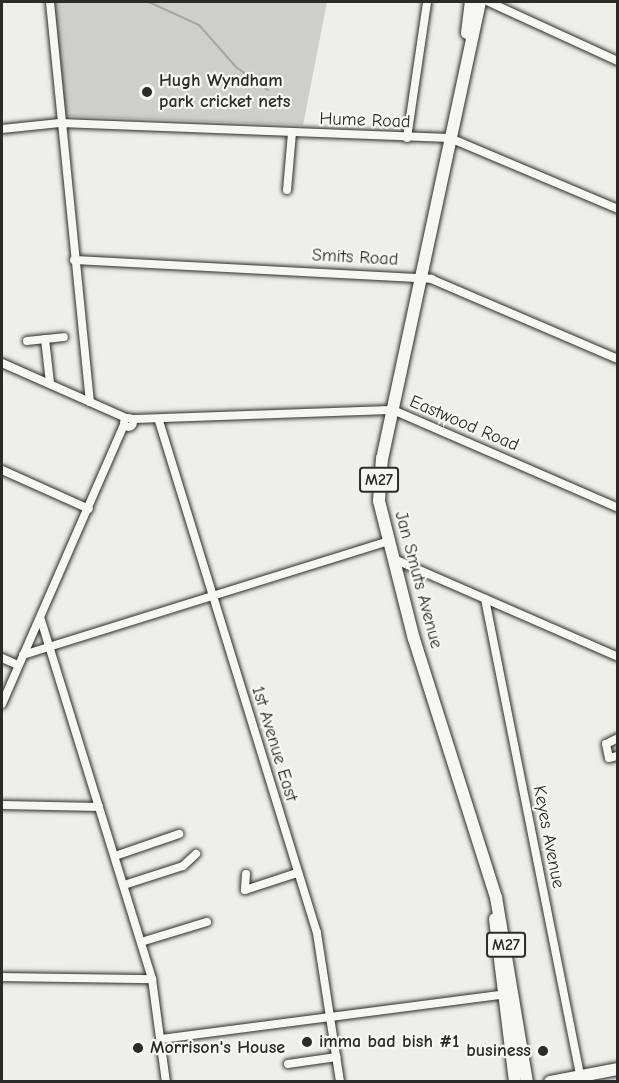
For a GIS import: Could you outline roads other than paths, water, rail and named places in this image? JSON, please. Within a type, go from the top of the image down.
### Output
[{"type":"main road","name":"Jan Smuts Avenue","points":[[467,55],[471,2]]},
{"type":"main road","name":"Jan Smuts Avenue","points":[[480,2],[419,277],[379,480],[385,542],[496,897],[527,1082]]},
{"type":"main road","name":"Jan Smuts Avenue","points":[[511,994],[515,1082]]},
{"type":"main road","points":[[550,1082],[581,1079],[618,1069]]},
{"type":"street","points":[[50,2],[60,123],[90,402]]},
{"type":"street","points":[[407,138],[427,2]]},
{"type":"street","points":[[489,2],[618,61]]},
{"type":"street","name":"Hume Road","points":[[2,129],[60,123],[450,138],[618,209]]},
{"type":"street","points":[[287,190],[292,133]]},
{"type":"street","name":"Smits Road","points":[[74,260],[419,277],[618,359]]},
{"type":"street","points":[[27,341],[64,337]]},
{"type":"street","points":[[45,339],[50,383]]},
{"type":"street","points":[[2,357],[5,364],[90,402],[127,423],[2,704]]},
{"type":"street","name":"Eastwood Road","points":[[127,423],[393,410],[618,508]]},
{"type":"street","name":"1st Avenue East","points":[[159,421],[317,933],[340,1082]]},
{"type":"street","points":[[2,470],[89,509]]},
{"type":"street","points":[[23,655],[385,542]]},
{"type":"street","points":[[390,557],[618,657]]},
{"type":"street","name":"Keyes Avenue","points":[[485,599],[581,1079]]},
{"type":"street","points":[[41,620],[152,979],[166,1082]]},
{"type":"street","points":[[2,658],[18,665]]},
{"type":"street","points":[[618,738],[606,744],[609,758],[618,756]]},
{"type":"street","points":[[2,805],[99,807]]},
{"type":"street","points":[[115,856],[179,834]]},
{"type":"street","points":[[124,885],[183,866],[196,854]]},
{"type":"street","points":[[246,874],[245,890],[297,873]]},
{"type":"street","points":[[141,942],[207,922]]},
{"type":"street","points":[[2,976],[152,979]]},
{"type":"street","points":[[161,1039],[330,1015],[511,994]]},
{"type":"street","points":[[288,1064],[336,1057]]},
{"type":"waterway","points":[[149,2],[199,25],[236,67],[268,90]]},
{"type":"place","name":"Hugh Wyndham park cricket nets","points":[[147,92]]},
{"type":"place","name":"imma bad bish #1","points":[[307,1042]]},
{"type":"place","name":"Morrison's House","points":[[138,1048]]},
{"type":"place","name":"business","points":[[543,1051]]}]
